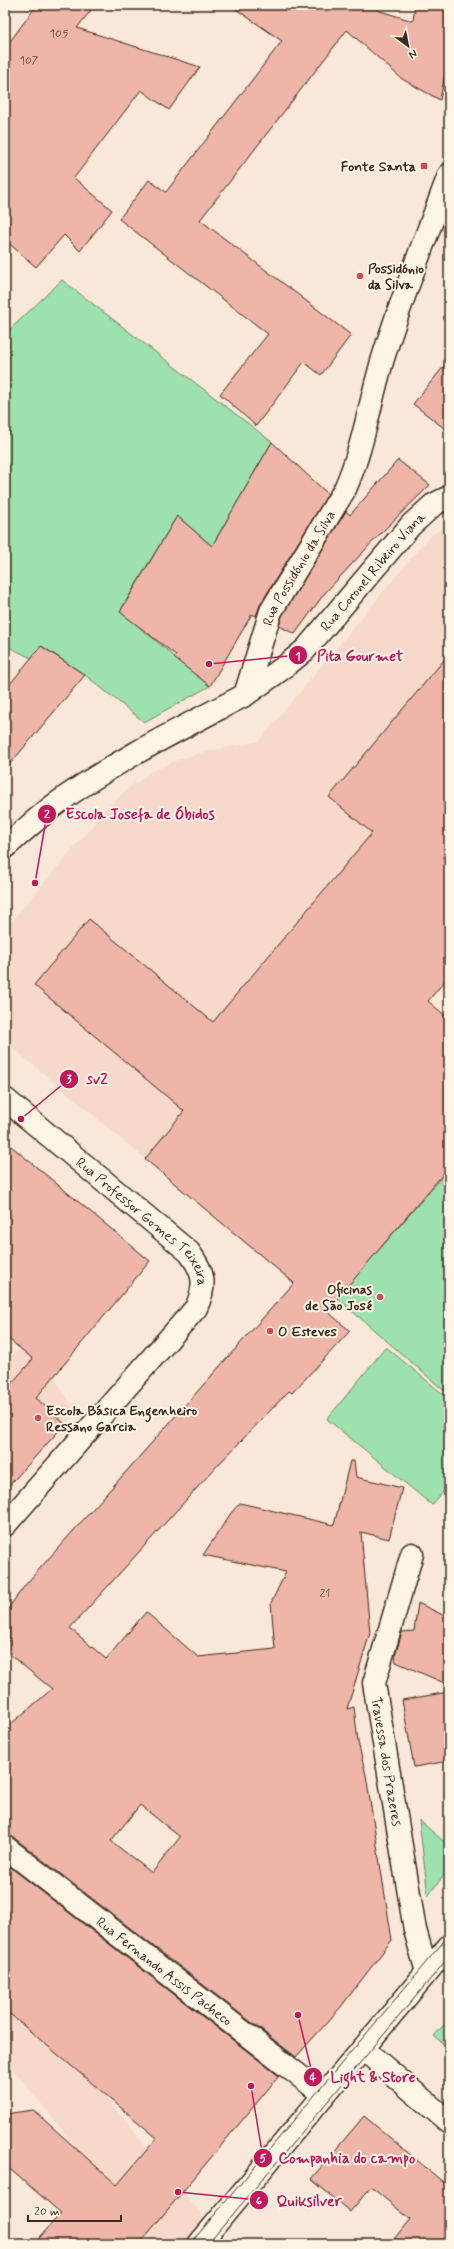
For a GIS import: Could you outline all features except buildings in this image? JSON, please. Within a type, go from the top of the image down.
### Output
[{"type":"street","name":"Rua Possidónio da Silva","points":[[244,695],[271,611],[344,489],[352,472],[364,434],[384,356],[449,175]]},
{"type":"street","name":"Rua Coronel Ribeiro Viana","points":[[244,695],[283,668],[305,650],[411,525],[433,506],[449,497]]},
{"type":"street","points":[[5,848],[55,805],[106,771],[150,745],[244,695]]},
{"type":"street","name":"Rua Professor Gomes Teixeira","points":[[5,1099],[189,1252],[198,1265],[203,1281],[201,1296],[196,1308],[5,1525]]},
{"type":"street","name":"Travessa dos Prazeres","points":[[412,1554],[374,1683],[415,1930],[427,1972]]},
{"type":"street","name":"Rua Fernando Assis Pacheco","points":[[5,1847],[324,2095]]},
{"type":"street","points":[[199,2244],[449,1946]]},
{"type":"street","points":[[363,2049],[449,2122]]},
{"type":"shaded area","points":[[449,524],[449,940],[145,1159],[5,1041],[5,929],[108,807],[129,788],[151,772],[177,760],[203,752],[259,741],[422,545],[432,535]]},
{"type":"shaded area","name":"Escola Básica Engenheiro Ressano Garcia","points":[[20,1349],[54,1377],[76,1412],[5,1490],[5,1359]]},
{"type":"shaded area","points":[[5,1972],[225,2244],[154,2244],[5,2059]]},
{"type":"green space","points":[[62,280],[272,442],[212,546],[177,516],[120,611],[210,686],[144,722],[85,675],[42,646],[31,658],[5,645],[5,334]]},
{"type":"green space","points":[[449,1169],[449,1395],[337,1298]]},
{"type":"green space","points":[[386,1347],[449,1399],[449,1485],[432,1505],[327,1419]]},
{"type":"green space","points":[[419,1820],[449,1846],[449,1868],[428,1896]]},
{"type":"green space","points":[[449,2019],[449,2049],[434,2036]]},
{"type":"tram line","points":[[190,2244],[449,1935]]},
{"type":"tram line","points":[[208,2244],[449,1957]]},
{"type":"place","name":"Fonte Santa","points":[[424,166]]},
{"type":"place","name":"Possidónio da Silva","points":[[360,276]]},
{"type":"place","name":"Pita Gourmet","points":[[209,664]]},
{"type":"place","name":"Escola Josefa de Óbidos","points":[[35,883]]},
{"type":"place","name":"sv2","points":[[21,1119]]},
{"type":"place","name":"Oficinas de São José","points":[[380,1297]]},
{"type":"place","name":"O Esteves","points":[[270,1331]]},
{"type":"place","name":"Escola Básica Engenheiro Ressano Garcia","points":[[38,1418]]},
{"type":"place","name":"Light & Store","points":[[298,2015]]},
{"type":"place","name":"Companhia do campo","points":[[251,2086]]},
{"type":"place","name":"Quiksilver","points":[[178,2192]]}]
